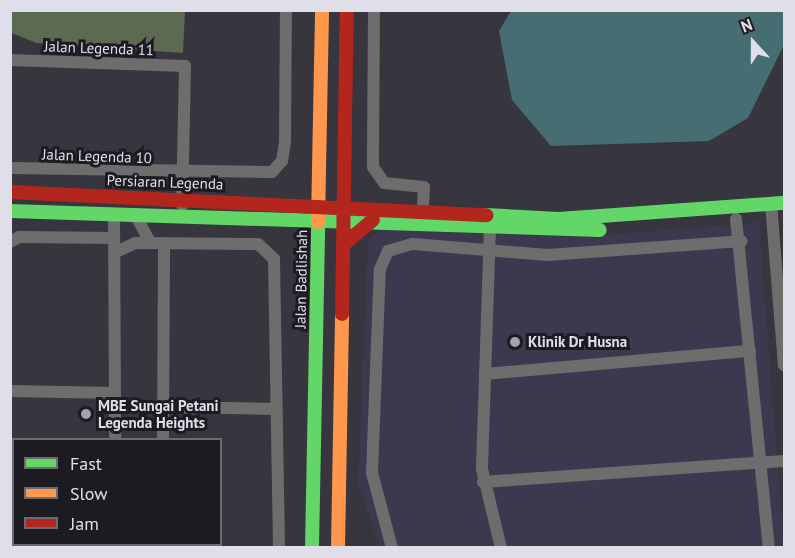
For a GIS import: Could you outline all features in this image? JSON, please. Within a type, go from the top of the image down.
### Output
[{"type":"street","name":"Jalan Legenda 10","points":[[10,168],[183,174],[272,172],[284,154],[286,10]]},
{"type":"street","name":"Jalan Badlishah","points":[[312,548],[322,10]]},
{"type":"street","points":[[338,548],[347,10]]},
{"type":"street","points":[[374,10],[373,167],[384,183],[424,187],[423,208]]},
{"type":"street","name":"Jalan Legenda 11","points":[[11,60],[185,66],[183,174]]},
{"type":"street","points":[[182,215],[183,174]]},
{"type":"street","name":"Persiaran Legenda","points":[[10,192],[182,200],[344,204],[585,219],[778,210]]},
{"type":"street","points":[[10,211],[373,220],[584,231],[736,219],[778,210],[784,365]]},
{"type":"street","points":[[114,214],[115,438]]},
{"type":"street","points":[[135,214],[150,242]]},
{"type":"street","points":[[736,219],[741,241],[769,548]]},
{"type":"street","points":[[343,245],[373,220]]},
{"type":"street","points":[[490,227],[483,482],[501,548]]},
{"type":"street","points":[[10,242],[19,237],[114,238]]},
{"type":"street","points":[[392,548],[372,473],[383,260],[398,245],[490,252],[613,253],[741,241]]},
{"type":"street","points":[[114,253],[127,244],[150,242],[258,244],[268,250],[277,268],[278,547]]},
{"type":"street","points":[[163,438],[164,243]]},
{"type":"street","points":[[485,374],[750,351]]},
{"type":"street","points":[[10,391],[115,393]]},
{"type":"street","points":[[163,407],[277,409]]},
{"type":"street","points":[[483,482],[784,461]]},
{"type":"street","points":[[339,502],[350,548]]},
{"type":"shaded area","points":[[759,222],[784,547],[380,547],[358,484],[368,240],[380,230],[585,237]]},
{"type":"green space","points":[[10,11],[185,11],[183,53],[37,43],[11,33]]},
{"type":"water","points":[[511,11],[784,11],[784,45],[748,118],[709,141],[551,146],[512,100],[499,31]]},
{"type":"traffic: fast","points":[[486,215],[559,219],[784,203]]},
{"type":"traffic: fast","points":[[10,211],[600,230]]},
{"type":"traffic: fast","points":[[312,548],[318,222]]},
{"type":"traffic: slow","points":[[318,222],[322,10]]},
{"type":"traffic: slow","points":[[338,548],[342,314]]},
{"type":"traffic: jam","points":[[342,314],[347,10]]},
{"type":"traffic: jam","points":[[10,192],[486,215]]},
{"type":"traffic: jam","points":[[343,245],[373,220]]},
{"type":"place","name":"Klinik Dr Husna","points":[[515,342]]},
{"type":"place","name":"MBE Sungai Petani Legenda Heights","points":[[86,414]]}]
